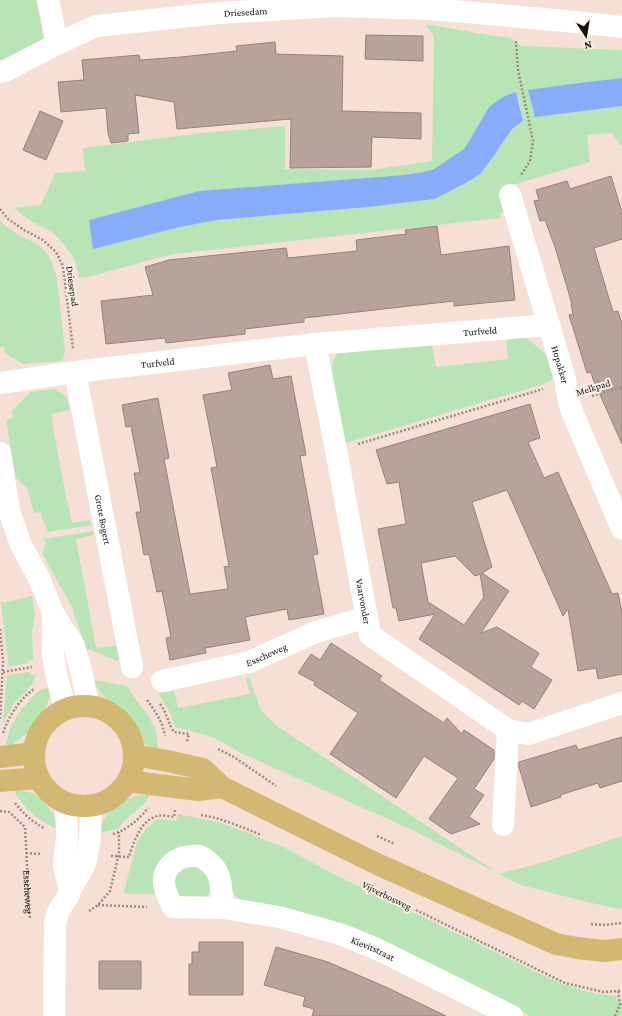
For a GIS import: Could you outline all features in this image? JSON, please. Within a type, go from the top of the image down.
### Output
[{"type":"main road","points":[[88,705],[100,708],[112,714],[121,722],[128,731],[133,743],[134,764],[127,781],[121,790],[112,798],[91,806],[74,806],[55,797],[45,788],[38,778],[33,762],[33,753],[36,739],[43,726],[53,716],[65,708],[88,705]]},
{"type":"main road","points":[[0,757],[33,753]]},
{"type":"main road","points":[[134,755],[203,769],[222,787],[286,819],[377,864],[556,944],[605,951],[622,948]]},
{"type":"main road","points":[[0,781],[38,778]]},
{"type":"main road","points":[[127,781],[198,790],[222,787]]},
{"type":"street","points":[[48,0],[52,13],[57,44]]},
{"type":"street","name":"Driesedam","points":[[0,72],[5,71],[96,26],[220,6],[342,6],[432,10],[622,27]]},
{"type":"street","name":"Hopakker","points":[[510,195],[565,379],[569,403],[622,530]]},
{"type":"street","name":"Turfveld","points":[[0,383],[75,372],[315,344],[549,325]]},
{"type":"street","points":[[315,344],[336,450]]},
{"type":"street","name":"Grote Bogert","points":[[75,372],[132,667]]},
{"type":"street","name":"Vaarvonder","points":[[336,450],[370,635],[508,730],[528,734],[622,703]]},
{"type":"street","points":[[0,453],[9,511],[21,545],[39,578],[53,613],[74,646],[82,674],[88,705]]},
{"type":"street","points":[[53,613],[53,655],[65,708]]},
{"type":"street","name":"Esscheweg","points":[[162,681],[249,662],[316,632],[367,617]]},
{"type":"street","points":[[503,825],[508,730]]},
{"type":"street","points":[[66,803],[67,837],[64,866],[70,890]]},
{"type":"street","points":[[54,1016],[54,923],[59,910],[69,895],[70,890],[85,864],[88,855],[91,806]]},
{"type":"street","points":[[173,907],[166,893],[164,884],[165,873],[170,864],[178,859],[187,856],[199,856],[210,862],[217,872],[221,884],[224,908]]},
{"type":"street","name":"Kievitstraat","points":[[173,907],[224,908],[279,917],[340,934],[377,949],[512,1016]]},
{"type":"path","points":[[510,195],[530,161],[533,141],[518,70]]},
{"type":"path","name":"Driesepad","points":[[0,209],[8,219],[24,230],[43,240],[56,252],[63,266],[75,372]]},
{"type":"path","points":[[336,450],[545,389],[565,379]]},
{"type":"path","name":"Melkpad","points":[[569,403],[622,387]]},
{"type":"path","points":[[0,629],[3,661],[0,720]]},
{"type":"path","points":[[180,740],[194,741]]},
{"type":"path","points":[[213,747],[234,757],[277,786]]},
{"type":"path","points":[[17,805],[29,818]]},
{"type":"path","points":[[169,810],[175,811]]},
{"type":"path","name":"Esscheweg","points":[[0,811],[9,812],[24,826],[31,922]]},
{"type":"path","points":[[196,814],[210,816],[263,836]]},
{"type":"path","points":[[119,832],[119,853],[110,891],[98,905],[173,907]]},
{"type":"path","points":[[377,835],[398,846]]},
{"type":"path","name":"Vijverbosweg","points":[[414,909],[565,983],[603,992],[618,992],[622,990]]},
{"type":"path","points":[[586,923],[606,925],[622,923]]},
{"type":"path","points":[[615,1016],[620,1005],[618,992]]},
{"type":"green space","points":[[0,0],[36,0],[44,40],[5,60],[0,60]]},
{"type":"green space","points":[[425,24],[511,38],[522,46],[622,50],[622,78],[579,83],[618,107],[622,106],[622,145],[620,145],[612,133],[587,135],[590,162],[500,189],[506,211],[500,213],[501,218],[175,254],[93,276],[79,278],[76,263],[72,255],[61,241],[52,232],[29,220],[14,208],[41,205],[55,173],[85,171],[83,148],[201,133],[285,126],[285,169],[371,170],[432,161],[434,37]],"holes":[[[517,93],[523,121],[512,129],[481,173],[473,179],[435,199],[369,207],[217,220],[180,227],[89,220],[199,191],[404,175],[424,172],[434,169],[465,148],[489,107]]]},
{"type":"green space","points":[[0,220],[17,234],[41,247],[53,264],[57,279],[65,352],[62,361],[23,364],[5,353],[4,347],[0,347]]},
{"type":"green space","points":[[522,335],[549,357],[556,374],[552,380],[544,384],[339,445],[342,429],[332,371],[333,362],[338,353],[432,345],[436,367],[508,359],[506,337]]},
{"type":"green space","points":[[55,389],[67,397],[70,410],[52,414],[52,422],[72,523],[90,520],[91,525],[48,532],[40,512],[34,513],[27,488],[16,478],[6,420],[13,418],[12,411],[30,392]]},
{"type":"green space","points":[[93,531],[94,535],[76,539],[96,648],[117,646],[119,660],[117,661],[93,651],[92,649],[87,650],[71,605],[42,553],[46,543],[43,539]]},
{"type":"green space","points":[[32,596],[35,615],[32,632],[34,660],[28,660],[29,663],[7,667],[8,661],[1,603]]},
{"type":"green space","points":[[30,672],[31,675],[36,675],[33,683],[12,706],[3,723],[7,675]]},
{"type":"green space","points":[[249,677],[261,710],[277,726],[498,874],[410,829],[241,753],[213,737],[175,727],[170,713],[158,693],[174,691],[178,708],[250,694],[246,678]]},
{"type":"green space","points":[[95,680],[127,686],[148,715],[156,731],[158,749],[156,750],[144,743],[129,720],[111,704],[99,690],[94,683]]},
{"type":"green space","points":[[49,687],[51,694],[43,714],[26,734],[12,745],[8,746],[6,743],[10,728],[21,710],[37,692]]},
{"type":"green space","points":[[14,789],[32,793],[43,800],[52,813],[58,828],[55,828],[36,817],[18,798]]},
{"type":"green space","points":[[149,793],[149,797],[145,803],[123,822],[118,829],[99,833],[98,831],[102,822],[118,805],[131,798]]},
{"type":"green space","points":[[178,814],[222,823],[285,848],[330,872],[553,980],[592,993],[616,995],[617,1001],[622,1001],[622,1016],[530,1016],[500,1001],[240,900],[194,847],[157,894],[126,894],[124,891],[137,842],[146,829],[156,820],[176,821]]},
{"type":"green space","points":[[622,836],[622,908],[619,909],[521,885],[499,874],[544,862]]},
{"type":"green space","points":[[194,865],[203,868],[212,883],[210,892],[204,899],[182,898],[176,887],[175,882],[178,873],[182,869]]},
{"type":"water","points":[[622,78],[622,106],[535,117],[528,90]]},
{"type":"water","points":[[516,92],[523,121],[512,129],[481,173],[473,179],[435,199],[369,207],[217,220],[180,227],[93,249],[89,220],[199,191],[404,175],[434,169],[465,148],[489,107],[503,97]]},
{"type":"building","points":[[366,35],[423,36],[423,61],[365,59]]},
{"type":"building","points":[[275,42],[276,54],[343,56],[342,111],[421,113],[421,139],[372,137],[371,167],[290,168],[291,119],[177,129],[174,102],[135,95],[139,133],[128,134],[128,141],[111,143],[108,133],[106,108],[61,112],[58,82],[84,80],[82,60],[139,55],[140,60],[181,57],[237,51],[236,46]]},
{"type":"building","points":[[40,111],[63,121],[46,160],[23,150]]},
{"type":"building","points":[[611,176],[622,212],[622,239],[594,248],[613,312],[618,311],[622,323],[622,444],[591,372],[587,373],[569,315],[573,314],[572,304],[555,247],[545,220],[540,221],[534,201],[539,200],[536,190],[567,181],[570,189]]},
{"type":"building","points":[[437,226],[441,255],[509,246],[515,300],[454,306],[454,301],[304,318],[304,322],[245,329],[245,334],[166,343],[165,338],[106,344],[101,301],[153,295],[145,267],[169,260],[286,248],[288,258],[357,251],[356,240],[406,234],[405,230]]},
{"type":"building","points":[[270,365],[273,379],[291,376],[306,455],[300,456],[318,554],[313,555],[324,614],[289,620],[287,609],[245,617],[250,640],[205,648],[206,653],[170,660],[166,638],[171,637],[162,591],[157,592],[149,554],[144,555],[136,512],[141,512],[134,473],[140,473],[131,426],[126,427],[122,405],[158,398],[169,458],[164,459],[190,594],[228,589],[224,567],[229,566],[211,468],[217,467],[203,395],[232,390],[228,373]]},
{"type":"building","points":[[530,404],[540,438],[528,442],[544,478],[558,472],[612,594],[618,593],[622,612],[622,674],[598,679],[596,668],[578,671],[568,609],[563,616],[507,490],[472,502],[492,567],[482,573],[509,591],[481,633],[497,627],[539,653],[531,667],[552,680],[534,709],[522,701],[519,705],[419,639],[435,614],[399,621],[396,608],[393,608],[378,529],[406,524],[399,482],[387,484],[376,450]],"holes":[[[455,556],[475,576],[480,574],[484,597],[464,625],[428,602],[421,563]]]},
{"type":"building","points":[[331,643],[382,676],[379,680],[412,702],[444,723],[447,718],[462,734],[464,730],[494,750],[494,759],[474,789],[484,795],[469,817],[480,824],[451,834],[429,819],[458,778],[424,756],[396,798],[330,754],[358,713],[314,685],[315,682],[298,673],[311,654],[320,660]]},
{"type":"building","points":[[622,737],[622,781],[600,788],[598,783],[560,795],[561,797],[531,807],[519,767],[519,762],[576,745],[578,750]]},
{"type":"building","points":[[199,942],[243,942],[243,995],[189,995],[189,964],[192,964],[192,952],[199,952]]},
{"type":"building","points":[[276,947],[328,962],[388,988],[446,1016],[312,1016],[314,1009],[303,1006],[305,997],[264,985]]},
{"type":"building","points":[[99,961],[141,961],[141,989],[99,989]]}]
